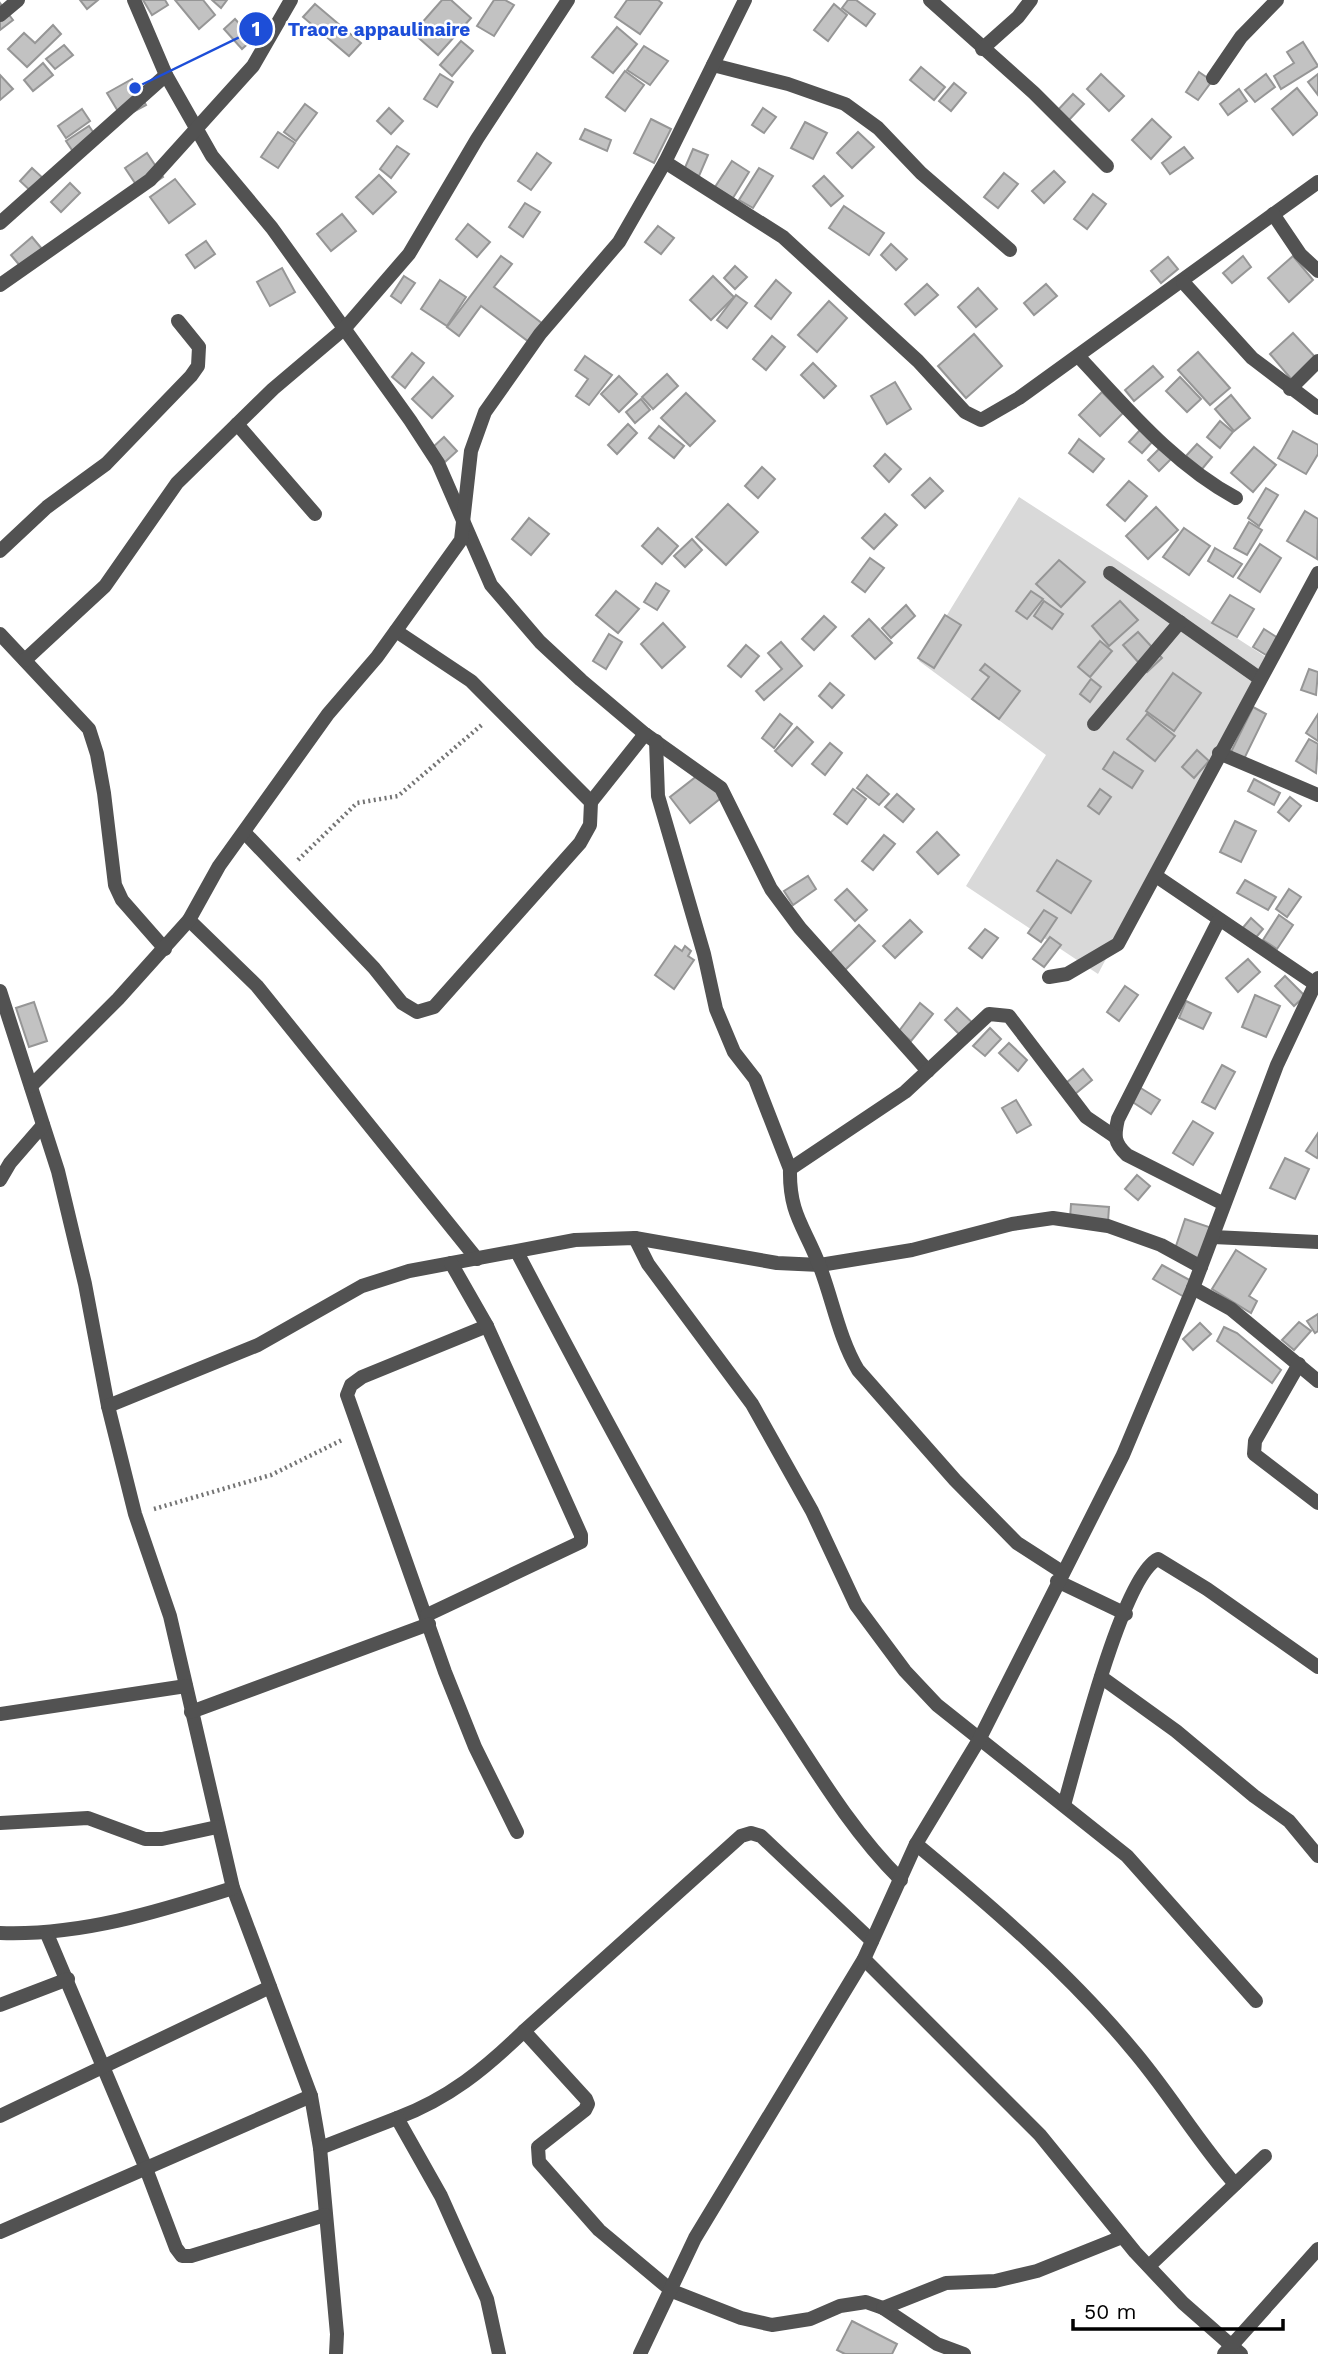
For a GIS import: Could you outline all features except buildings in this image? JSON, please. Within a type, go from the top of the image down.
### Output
[{"type":"street","points":[[0,15],[18,0]]},
{"type":"street","points":[[134,0],[166,75],[212,156],[272,228],[438,463],[464,517],[491,585],[560,661],[651,737],[721,788],[771,889],[816,947],[928,1071]]},
{"type":"street","points":[[0,285],[150,180],[253,66],[291,0]]},
{"type":"street","points":[[25,660],[105,586],[153,512],[177,483],[237,424],[345,328],[409,254],[477,139],[568,0]]},
{"type":"street","points":[[31,1086],[165,949],[189,920],[219,866],[328,714],[396,631],[461,540],[471,451],[485,412],[540,334],[619,242],[665,162],[746,0]]},
{"type":"street","points":[[930,0],[1034,93],[1107,166]]},
{"type":"street","points":[[982,49],[1018,17],[1031,0]]},
{"type":"street","points":[[1213,78],[1241,37],[1277,0]]},
{"type":"street","points":[[713,65],[788,84],[845,104],[878,128],[921,173],[1010,250]]},
{"type":"street","points":[[0,223],[166,75]]},
{"type":"street","points":[[665,162],[783,237],[918,361],[973,418],[992,416],[1183,282],[1318,182]]},
{"type":"street","points":[[1273,214],[1300,254],[1318,271]]},
{"type":"street","points":[[1183,282],[1252,358],[1318,408]]},
{"type":"street","points":[[0,551],[47,507],[106,464],[191,376],[200,358],[199,347],[178,321]]},
{"type":"street","points":[[1079,356],[1140,422],[1200,478],[1236,498]]},
{"type":"street","points":[[1290,389],[1318,361]]},
{"type":"street","points":[[237,424],[315,514]]},
{"type":"street","points":[[1110,573],[1259,678]]},
{"type":"street","points":[[1049,977],[1067,974],[1118,944],[1259,678],[1318,573]]},
{"type":"street","points":[[1094,724],[1180,622]]},
{"type":"street","points":[[396,631],[471,681],[591,802]]},
{"type":"street","points":[[0,634],[89,729],[102,780],[115,885],[122,900],[165,949]]},
{"type":"street","points":[[245,832],[402,1003],[418,1012],[434,1007],[580,842],[590,825],[591,802],[651,737]]},
{"type":"street","points":[[651,737],[658,796],[704,954],[716,1009],[734,1052],[755,1079],[790,1169],[791,1204],[820,1265],[846,1350],[868,1383],[1017,1543],[1060,1576],[1125,1614]]},
{"type":"street","points":[[1219,753],[1318,795]]},
{"type":"street","points":[[640,2354],[695,2238],[864,1959],[916,1844],[980,1738],[1123,1455],[1193,1288],[1213,1237],[1222,1203],[1277,1065],[1317,981],[1219,920],[1156,876]]},
{"type":"street","points":[[189,920],[257,986],[477,1259]]},
{"type":"street","points":[[1114,1136],[1118,1119],[1219,920]]},
{"type":"street","points":[[0,993],[43,1125],[85,1284],[108,1406],[135,1514],[170,1616],[233,1888],[311,2095],[320,2148],[337,2334],[336,2354]]},
{"type":"street","points":[[790,1169],[905,1092],[989,1014],[1009,1016],[1086,1117],[1114,1136],[1118,1146],[1127,1155],[1222,1203]]},
{"type":"street","points":[[0,1180],[10,1163],[43,1125]]},
{"type":"street","points":[[108,1406],[258,1345],[362,1286],[409,1271],[575,1240],[635,1238],[777,1263],[820,1265],[912,1250],[1012,1224],[1053,1218],[1108,1226],[1161,1245],[1201,1267]]},
{"type":"street","points":[[1213,1237],[1318,1242]]},
{"type":"street","points":[[635,1238],[648,1264],[752,1404],[812,1511],[856,1605],[905,1671],[937,1705],[1127,1856],[1256,2001]]},
{"type":"street","points":[[517,1252],[579,1372],[729,1637],[836,1804],[875,1854],[901,1880]]},
{"type":"street","points":[[191,1712],[428,1620],[581,1542],[581,1535],[488,1326],[451,1263]]},
{"type":"street","points":[[1193,1288],[1231,1309],[1318,1381]]},
{"type":"street","points":[[488,1326],[362,1377],[351,1385],[347,1395],[475,1747],[517,1832]]},
{"type":"street","points":[[1299,1364],[1255,1441],[1254,1454],[1318,1503]]},
{"type":"street","points":[[1064,1805],[1101,1677],[1134,1588],[1147,1568],[1158,1559],[1207,1589],[1318,1667]]},
{"type":"street","points":[[1101,1677],[1176,1731],[1254,1796],[1289,1821],[1318,1856]]},
{"type":"street","points":[[0,1714],[186,1686]]},
{"type":"street","points":[[0,1823],[88,1818],[145,1839],[162,1839],[217,1827]]},
{"type":"street","points":[[320,2148],[423,2108],[464,2085],[741,1836],[751,1833],[761,1836],[872,1941]]},
{"type":"street","points":[[916,1844],[961,1881],[1091,2002],[1154,2076],[1199,2142],[1235,2184]]},
{"type":"street","points":[[0,1933],[47,1934],[152,1914],[233,1888]]},
{"type":"street","points":[[47,1934],[145,2166],[176,2248],[182,2256],[191,2256],[325,2215]]},
{"type":"street","points":[[864,1959],[1040,2135],[1122,2237],[1232,2351],[1318,2249]]},
{"type":"street","points":[[0,2005],[68,1979]]},
{"type":"street","points":[[0,2116],[270,1987]]},
{"type":"street","points":[[524,2031],[588,2104],[538,2147],[539,2162],[599,2230],[672,2291],[741,2318],[772,2325],[810,2319],[856,2302],[883,2308],[937,2344],[964,2354]]},
{"type":"street","points":[[0,2232],[311,2095]]},
{"type":"street","points":[[397,2118],[441,2196],[487,2298],[499,2354]]},
{"type":"street","points":[[1149,2266],[1265,2156]]},
{"type":"street","points":[[883,2308],[946,2283],[995,2281],[1037,2271],[1122,2237]]},
{"type":"path","points":[[285,873],[357,803],[398,796],[500,708]]},
{"type":"path","points":[[135,1514],[271,1475],[359,1432]]},
{"type":"shaded area","points":[[1019,497],[1266,657],[1098,974],[966,886],[1046,755],[919,661]]},
{"type":"place","name":"Traore appaulinaire","points":[[135,88]]}]
